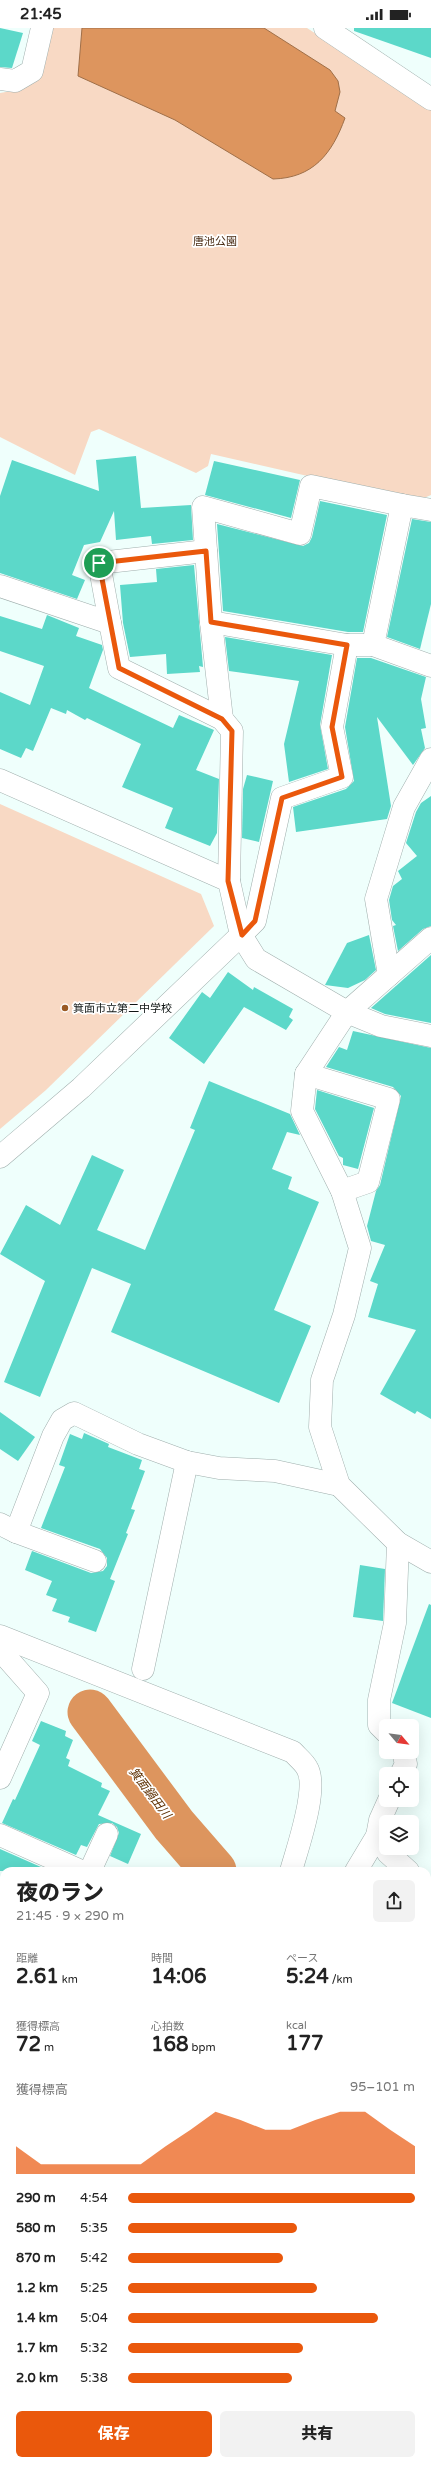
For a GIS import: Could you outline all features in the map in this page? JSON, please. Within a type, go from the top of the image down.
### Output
[{"type":"street","points":[[0,79],[15,81],[32,71],[42,28]]},
{"type":"street","points":[[325,28],[431,99]]},
{"type":"street","points":[[222,719],[211,622],[203,507],[300,534],[311,486],[431,510]]},
{"type":"street","points":[[373,645],[402,505]]},
{"type":"street","points":[[206,551],[99,563],[119,668],[222,719],[232,731],[228,881],[242,935],[256,959],[346,1012],[381,1026],[431,1036]]},
{"type":"street","points":[[0,586],[110,623]]},
{"type":"street","points":[[211,622],[347,645],[373,645],[431,666]]},
{"type":"street","points":[[0,1157],[82,1088],[255,921],[282,798],[342,777],[332,727],[347,645]]},
{"type":"street","points":[[389,974],[376,899],[404,807],[431,759]]},
{"type":"street","points":[[0,780],[228,881]]},
{"type":"street","points":[[431,938],[346,1012],[306,1074],[302,1111],[342,1191],[360,1248],[344,1315],[322,1380],[320,1427],[339,1485],[398,1543],[431,1562]]},
{"type":"street","points":[[306,1074],[389,1099],[368,1182],[342,1191]]},
{"type":"street","points":[[95,1561],[8,1528],[62,1420],[74,1414],[138,1444],[187,1462],[219,1468],[275,1471],[339,1485]]},
{"type":"street","points":[[143,1669],[187,1462]]},
{"type":"street","points":[[380,1719],[379,1700],[396,1623],[398,1543]]},
{"type":"street","points":[[0,1636],[293,1752],[308,1768],[310,1793],[306,1817],[292,1867]]},
{"type":"street","points":[[0,1650],[38,1693],[0,1778]]},
{"type":"street","points":[[358,1867],[377,1836],[380,1820],[386,1807]]},
{"type":"street","points":[[92,1867],[107,1834]]},
{"type":"street","points":[[0,1835],[72,1867]]},
{"type":"street","points":[[377,1836],[388,1853],[404,1867]]},
{"type":"green space","name":"唐池公園","points":[[47,28],[307,28],[431,109],[431,495],[417,501],[211,454],[208,466],[196,473],[99,429],[91,432],[75,475],[0,437],[0,93],[23,89],[40,74]]},
{"type":"green space","name":"箕面市立第二中学校","points":[[0,804],[201,894],[214,926],[46,1090],[0,1129]]},
{"type":"shaded area","points":[[82,28],[264,28],[330,70],[338,81],[340,92],[335,111],[345,118],[334,143],[319,162],[310,169],[299,174],[287,178],[273,179],[175,120],[78,76]]},
{"type":"building","points":[[0,28],[23,33],[12,68],[0,67]]},
{"type":"building","points":[[354,28],[431,28],[431,58],[354,31]]},
{"type":"building","points":[[136,456],[141,508],[191,505],[193,540],[152,544],[151,536],[116,540],[114,511],[100,542],[84,545],[72,575],[85,580],[77,599],[0,573],[0,496],[12,460],[99,491],[96,460]]},
{"type":"building","points":[[214,461],[300,480],[291,518],[205,495]]},
{"type":"building","points":[[320,501],[387,515],[363,632],[348,632],[223,611],[217,524],[303,546],[309,543],[312,537]]},
{"type":"building","points":[[412,519],[431,522],[431,604],[420,649],[387,637]]},
{"type":"building","points":[[194,565],[203,667],[199,666],[200,672],[167,674],[166,654],[130,657],[123,623],[120,585],[157,582],[156,569]]},
{"type":"building","points":[[47,615],[79,628],[76,636],[102,645],[103,650],[89,688],[173,728],[179,715],[214,730],[196,770],[219,779],[217,833],[210,846],[165,828],[173,808],[122,787],[141,744],[87,718],[85,720],[67,710],[66,714],[51,708],[33,751],[26,748],[21,758],[0,749],[0,692],[30,705],[44,666],[0,651],[0,616],[42,629]]},
{"type":"building","points":[[225,637],[332,655],[320,725],[328,769],[289,782],[284,744],[299,681],[229,671]]},
{"type":"building","points":[[357,658],[371,658],[426,677],[421,699],[426,728],[421,729],[425,748],[413,765],[377,717],[391,806],[387,819],[296,832],[293,807],[346,789],[354,781],[345,727]]},
{"type":"building","points":[[247,775],[273,781],[259,842],[242,838],[243,789]]},
{"type":"building","points":[[431,796],[431,926],[423,929],[398,951],[393,926],[396,925],[392,920],[389,900],[393,886],[402,879],[398,871],[417,856],[406,843],[416,812],[421,803]]},
{"type":"building","points":[[369,935],[376,970],[365,980],[348,988],[325,985],[347,943]]},
{"type":"building","points":[[431,955],[431,1023],[385,1014],[371,1008]]},
{"type":"building","points":[[228,972],[253,990],[254,987],[293,1009],[289,1017],[293,1020],[286,1030],[244,1007],[204,1064],[169,1038],[202,992],[210,998]]},
{"type":"building","points":[[353,1031],[431,1048],[431,1419],[417,1411],[415,1414],[380,1394],[416,1330],[368,1317],[378,1284],[370,1281],[385,1245],[371,1241],[367,1226],[376,1191],[380,1185],[401,1096],[393,1087],[326,1067],[339,1047],[347,1050]]},
{"type":"building","points":[[209,1081],[290,1114],[300,1135],[287,1132],[272,1169],[292,1177],[288,1189],[319,1202],[274,1310],[311,1326],[279,1403],[111,1332],[131,1284],[92,1268],[40,1397],[4,1382],[45,1281],[0,1254],[26,1205],[60,1225],[92,1155],[124,1170],[97,1230],[145,1250],[195,1130],[190,1128]]},
{"type":"building","points":[[317,1090],[374,1108],[358,1169],[343,1165],[343,1158],[339,1156],[315,1109]]},
{"type":"building","points":[[0,1412],[35,1437],[18,1461],[0,1449]]},
{"type":"building","points":[[84,1433],[109,1444],[108,1447],[142,1460],[139,1469],[145,1471],[131,1509],[135,1510],[126,1533],[128,1534],[110,1579],[115,1581],[96,1632],[68,1622],[70,1617],[52,1611],[57,1599],[46,1595],[52,1581],[25,1570],[32,1551],[91,1573],[103,1571],[107,1566],[107,1558],[100,1549],[41,1528],[65,1467],[59,1465],[70,1434],[82,1439]]},
{"type":"building","points":[[360,1565],[385,1569],[383,1621],[353,1617]]},
{"type":"building","points":[[429,1604],[431,1605],[431,1718],[392,1703]]},
{"type":"building","points":[[41,1721],[66,1731],[65,1736],[73,1740],[66,1758],[70,1760],[68,1766],[102,1783],[101,1787],[110,1791],[98,1815],[141,1834],[128,1864],[110,1856],[119,1833],[117,1827],[112,1823],[99,1824],[87,1847],[81,1845],[76,1855],[2,1823],[13,1799],[15,1800],[40,1745],[32,1741]]},
{"type":"building","points":[[0,1849],[41,1867],[0,1867]]},
{"type":"waterway","name":"箕面鍋田川","points":[[90,1712],[174,1825],[211,1867]]},
{"type":"place","name":"箕面市立第二中学校","points":[[65,1008]]},
{"type":"route","points":[[206,551],[211,622],[347,645],[332,727],[342,777],[282,798],[255,921],[242,935],[228,881],[232,731],[222,719],[119,668],[99,563],[206,551]]}]
